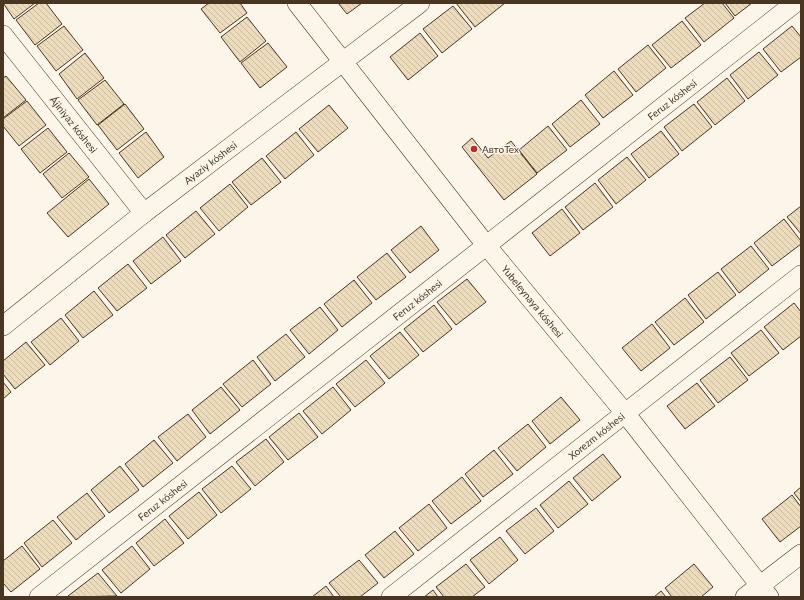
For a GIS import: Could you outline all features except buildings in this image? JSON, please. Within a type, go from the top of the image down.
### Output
[{"type":"street","name":"Yubeleynaya kóshesi","points":[[297,3],[486,245],[625,413],[765,591]]},
{"type":"street","name":"Ayaziy kóshesi","points":[[3,326],[144,213],[420,3]]},
{"type":"street","name":"Feruz kóshesi","points":[[39,597],[795,3]]},
{"type":"street","name":"Ájiniyaz kóshesi","points":[[3,35],[144,213]]},
{"type":"street","name":"Xorezm kóshesi","points":[[391,597],[801,275]]},
{"type":"street","points":[[745,597],[765,591],[801,554]]},
{"type":"place","name":"АвтоТех","points":[[474,149]]}]
